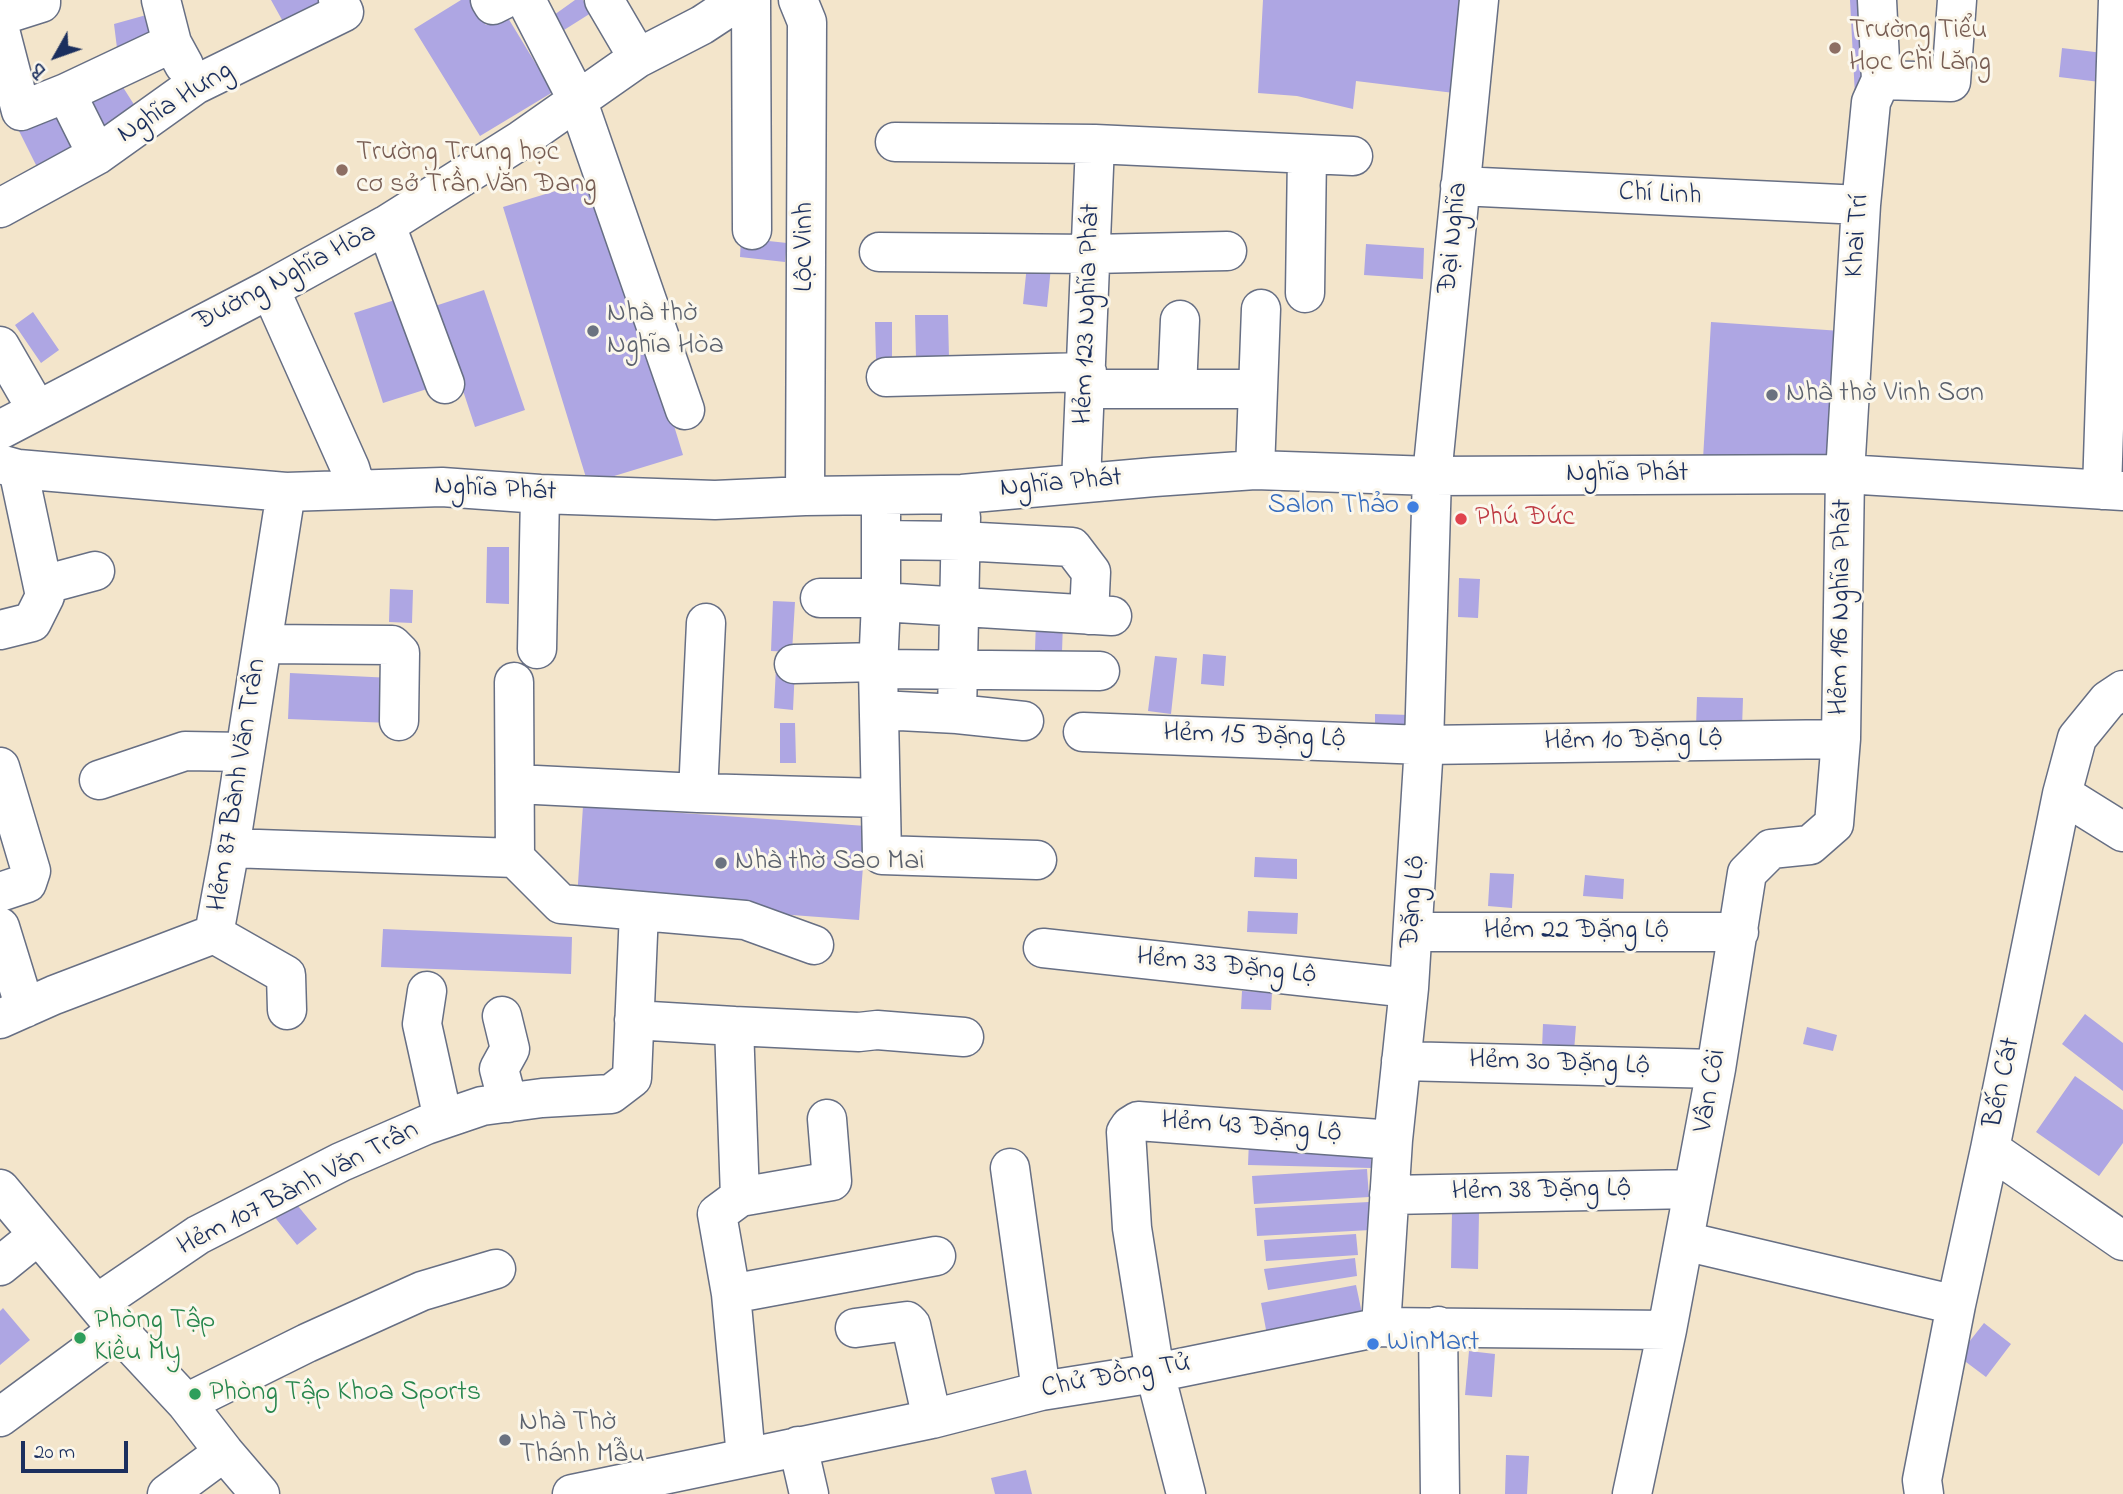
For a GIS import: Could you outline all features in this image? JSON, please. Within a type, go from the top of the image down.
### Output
[{"type":"street","points":[[0,16],[41,3],[41,0]]},
{"type":"street","points":[[161,0],[173,43],[195,85]]},
{"type":"street","name":"Nghĩa Hưng","points":[[0,208],[97,155],[195,85],[344,12],[338,0]]},
{"type":"street","points":[[490,0],[493,5],[503,0]]},
{"type":"street","points":[[526,0],[577,99],[685,410]]},
{"type":"street","points":[[604,0],[638,58]]},
{"type":"street","name":"Đường Nghĩa Hòa","points":[[0,430],[270,289],[386,225],[521,140],[638,58],[695,12],[740,0]]},
{"type":"street","points":[[751,0],[752,230]]},
{"type":"street","name":"Lộc Vinh","points":[[798,0],[807,22],[805,496]]},
{"type":"street","name":"Đại Nghĩa","points":[[1432,476],[1479,0]]},
{"type":"street","name":"Khai Trí","points":[[1845,474],[1861,205],[1871,102],[1881,80],[1877,0]]},
{"type":"street","points":[[1881,80],[1951,82],[1957,0]]},
{"type":"street","points":[[2112,491],[2118,0]]},
{"type":"street","points":[[0,30],[21,111],[173,43]]},
{"type":"street","points":[[66,93],[97,155]]},
{"type":"street","points":[[895,142],[1095,144],[1353,156]]},
{"type":"street","name":"Hẻm 123 Nghĩa Phát","points":[[1081,483],[1095,144]]},
{"type":"street","points":[[1305,293],[1307,154]]},
{"type":"street","name":"Chí Linh","points":[[1460,186],[1861,205]]},
{"type":"street","points":[[386,225],[445,384]]},
{"type":"street","points":[[879,252],[1091,254],[1227,251]]},
{"type":"street","points":[[270,289],[350,468],[356,488]]},
{"type":"street","points":[[1255,470],[1261,309]]},
{"type":"street","points":[[1177,389],[1180,320]]},
{"type":"street","points":[[0,346],[37,410]]},
{"type":"street","points":[[886,377],[1087,381],[1177,389],[1258,389]]},
{"type":"street","points":[[0,630],[32,622],[46,596],[9,466]]},
{"type":"street","name":"Nghĩa Phát","points":[[9,466],[286,492],[442,487],[540,494],[715,500],[962,494],[1255,470],[1432,476],[1845,474],[2112,491]]},
{"type":"street","name":"Hẻm 196 Nghĩa Phát","points":[[1841,739],[1845,474]]},
{"type":"street","name":"Đặng Lộ","points":[[1381,1327],[1393,1140],[1413,932],[1424,745],[1432,476]]},
{"type":"street","name":"Hẻm 87 Bành Văn Trân","points":[[13,1013],[214,934],[286,492]]},
{"type":"street","points":[[537,649],[540,494]]},
{"type":"street","points":[[957,714],[962,494]]},
{"type":"street","points":[[881,496],[878,666],[882,855],[1037,860]]},
{"type":"street","points":[[820,598],[1100,616],[1091,572],[1072,547],[881,540]]},
{"type":"street","points":[[43,585],[95,571]]},
{"type":"street","points":[[698,793],[706,623]]},
{"type":"street","points":[[262,644],[392,645],[400,653],[399,721]]},
{"type":"street","points":[[794,664],[958,671],[1100,671]]},
{"type":"street","points":[[514,682],[515,858]]},
{"type":"street","name":"Bến Cát","points":[[1924,1494],[1922,1480],[1956,1305],[2062,794],[2077,738],[2108,699],[2123,690]]},
{"type":"street","points":[[880,710],[957,714],[1024,722]]},
{"type":"street","name":"Hẻm 15 Đặng Lộ","points":[[1083,732],[1424,745]]},
{"type":"street","name":"Hẻm 10 Đặng Lộ","points":[[1424,745],[1841,739]]},
{"type":"street","name":"Vân Côi","points":[[1632,1494],[1667,1330],[1716,1069],[1746,873],[1771,849],[1810,845],[1834,824],[1841,739]]},
{"type":"street","points":[[99,780],[185,751],[245,752]]},
{"type":"street","points":[[0,767],[31,871],[27,883],[0,892]]},
{"type":"street","points":[[516,783],[698,793],[880,798]]},
{"type":"street","points":[[2062,794],[2123,832]]},
{"type":"street","points":[[230,848],[515,858],[561,904],[745,920],[814,945]]},
{"type":"street","name":"Hẻm 107 Bành Văn Trân","points":[[0,1418],[198,1235],[341,1162],[443,1119],[482,1106],[542,1098],[611,1094],[632,1078],[639,911]]},
{"type":"street","points":[[0,927],[13,1013]]},
{"type":"street","name":"Hẻm 22 Đặng Lộ","points":[[1413,932],[1739,932]]},
{"type":"street","points":[[214,934],[286,975],[287,1010]]},
{"type":"street","name":"Hẻm 33 Đặng Lộ","points":[[1043,947],[1409,988]]},
{"type":"street","points":[[427,991],[422,1024],[443,1119]]},
{"type":"street","points":[[502,1016],[510,1049],[499,1069],[508,1103]]},
{"type":"street","points":[[634,1020],[859,1032],[877,1030],[964,1037]]},
{"type":"street","points":[[734,1026],[740,1196]]},
{"type":"street","name":"Hẻm 30 Đặng Lộ","points":[[1401,1060],[1716,1069]]},
{"type":"street","points":[[746,1457],[730,1294],[717,1214],[740,1196],[832,1181],[827,1119]]},
{"type":"street","name":"Hẻm 43 Đặng Lộ","points":[[1155,1373],[1132,1228],[1126,1132],[1130,1126],[1138,1121],[1393,1140]]},
{"type":"street","points":[[1990,1149],[2123,1241]]},
{"type":"street","points":[[1010,1168],[1041,1391]]},
{"type":"street","points":[[0,1189],[37,1236],[186,1403],[223,1452],[260,1494]]},
{"type":"street","name":"Hẻm 38 Đặng Lộ","points":[[1389,1195],[1693,1189]]},
{"type":"street","points":[[0,1266],[37,1236]]},
{"type":"street","points":[[1684,1241],[1956,1305]]},
{"type":"street","points":[[730,1294],[936,1256]]},
{"type":"street","points":[[186,1403],[307,1343],[422,1291],[496,1269]]},
{"type":"street","points":[[855,1328],[907,1321],[911,1325],[932,1419]]},
{"type":"street","points":[[1438,1326],[1440,1494]]},
{"type":"street","name":"Chử Đồng Tử","points":[[572,1494],[932,1419],[1041,1391],[1155,1373],[1381,1327],[1667,1330]]},
{"type":"street","points":[[1155,1373],[1186,1494]]},
{"type":"street","points":[[798,1446],[808,1494]]},
{"type":"street","points":[[167,1494],[223,1452]]},
{"type":"building","points":[[271,0],[324,0],[286,27]]},
{"type":"building","points":[[461,0],[470,0],[486,25],[505,13],[553,92],[480,136],[414,29]]},
{"type":"building","points":[[575,0],[583,0],[591,13],[564,30],[554,15]]},
{"type":"building","points":[[1263,0],[1459,0],[1454,93],[1356,81],[1353,109],[1297,96],[1258,93]]},
{"type":"building","points":[[1850,0],[1871,0],[1876,95],[1855,96]]},
{"type":"building","points":[[157,12],[163,40],[118,56],[114,24]]},
{"type":"building","points":[[2062,48],[2103,53],[2100,82],[2059,77]]},
{"type":"building","points":[[119,81],[142,117],[105,140],[82,104]]},
{"type":"building","points":[[63,110],[85,156],[42,177],[19,131]]},
{"type":"building","name":"Nhà thờ Nghĩa Hòa","points":[[598,178],[683,455],[588,484],[503,207]]},
{"type":"building","points":[[741,238],[787,243],[785,262],[740,257]]},
{"type":"building","points":[[1366,244],[1424,248],[1423,279],[1364,275]]},
{"type":"building","points":[[1028,255],[1052,257],[1047,307],[1023,304]]},
{"type":"building","points":[[484,290],[525,410],[475,427],[435,306]]},
{"type":"building","points":[[398,299],[427,389],[383,403],[354,313]]},
{"type":"building","points":[[33,312],[59,350],[41,363],[15,325]]},
{"type":"building","points":[[915,315],[948,315],[949,358],[916,358]]},
{"type":"building","points":[[875,322],[892,322],[892,359],[876,359]]},
{"type":"building","name":"Nhà thờ Vinh Sơn","points":[[1711,322],[1841,331],[1833,467],[1703,459]]},
{"type":"building","points":[[487,547],[509,547],[509,604],[486,603]]},
{"type":"building","points":[[1459,578],[1480,579],[1478,618],[1458,617]]},
{"type":"building","points":[[390,589],[413,590],[412,623],[389,622]]},
{"type":"building","points":[[773,601],[795,602],[792,652],[771,651]]},
{"type":"building","points":[[1036,621],[1063,622],[1062,652],[1035,650]]},
{"type":"building","points":[[1203,654],[1226,656],[1224,686],[1201,684]]},
{"type":"building","points":[[1155,656],[1177,658],[1171,714],[1148,711]]},
{"type":"building","points":[[776,667],[795,668],[793,710],[774,708]]},
{"type":"building","points":[[290,673],[392,678],[391,723],[288,719]]},
{"type":"building","points":[[1697,697],[1743,698],[1742,728],[1696,727]]},
{"type":"building","points":[[1375,714],[1410,715],[1409,738],[1375,737]]},
{"type":"building","points":[[780,723],[795,723],[796,763],[780,763]]},
{"type":"building","name":"Nhà thờ Sao Mai","points":[[583,806],[866,826],[859,920],[577,899]]},
{"type":"building","points":[[1255,857],[1297,859],[1297,879],[1254,877]]},
{"type":"building","points":[[1490,873],[1514,874],[1512,908],[1488,906]]},
{"type":"building","points":[[1585,875],[1624,879],[1623,899],[1583,896]]},
{"type":"building","points":[[1248,911],[1298,913],[1297,934],[1247,932]]},
{"type":"building","points":[[383,929],[572,937],[571,974],[381,967]]},
{"type":"building","points":[[1242,991],[1272,992],[1271,1010],[1241,1009]]},
{"type":"building","points":[[2085,1014],[2123,1043],[2123,1091],[2062,1044]]},
{"type":"building","points":[[1543,1024],[1576,1026],[1574,1051],[1542,1049]]},
{"type":"building","points":[[1807,1027],[1837,1035],[1833,1051],[1803,1044]]},
{"type":"building","points":[[2075,1076],[2123,1110],[2123,1143],[2099,1176],[2036,1132]]},
{"type":"building","points":[[1249,1140],[1372,1142],[1371,1168],[1248,1165]]},
{"type":"building","points":[[1367,1169],[1369,1197],[1254,1204],[1252,1176]]},
{"type":"building","points":[[288,1194],[317,1229],[297,1245],[269,1210]]},
{"type":"building","points":[[1369,1202],[1371,1230],[1257,1236],[1255,1208]]},
{"type":"building","points":[[1452,1212],[1479,1213],[1478,1269],[1451,1268]]},
{"type":"building","points":[[1356,1234],[1358,1255],[1266,1261],[1264,1240]]},
{"type":"building","points":[[1355,1258],[1357,1276],[1268,1290],[1264,1269]]},
{"type":"building","points":[[1356,1285],[1363,1318],[1267,1335],[1261,1303]]},
{"type":"building","points":[[3,1308],[30,1340],[0,1365],[0,1311]]},
{"type":"building","points":[[1984,1323],[2011,1344],[1986,1377],[1958,1356]]},
{"type":"building","points":[[1469,1351],[1495,1354],[1492,1397],[1465,1395]]},
{"type":"building","points":[[1506,1455],[1529,1456],[1527,1494],[1505,1494]]},
{"type":"building","points":[[1026,1470],[1032,1494],[995,1494],[991,1478]]},
{"type":"place","name":"Trường Tiểu Học Chi Lăng","points":[[1835,48]]},
{"type":"place","name":"Trường Trung học cơ sở Trần Văn Đang","points":[[342,170]]},
{"type":"place","name":"Nhà thờ Nghĩa Hòa","points":[[593,331]]},
{"type":"place","name":"Nhà thờ Vinh Sơn","points":[[1772,395]]},
{"type":"place","name":"Salon Thảo","points":[[1413,507]]},
{"type":"place","name":"Phú Đức","points":[[1461,519]]},
{"type":"place","name":"Nhà thờ Sao Mai","points":[[721,863]]},
{"type":"place","name":"Phòng Tập Kiều My","points":[[80,1338]]},
{"type":"place","name":"WinMart","points":[[1373,1344]]},
{"type":"place","name":"Phòng Tập Khoa Sports","points":[[195,1394]]},
{"type":"place","name":"Nhà Thờ Thánh Mẫu","points":[[505,1440]]}]
